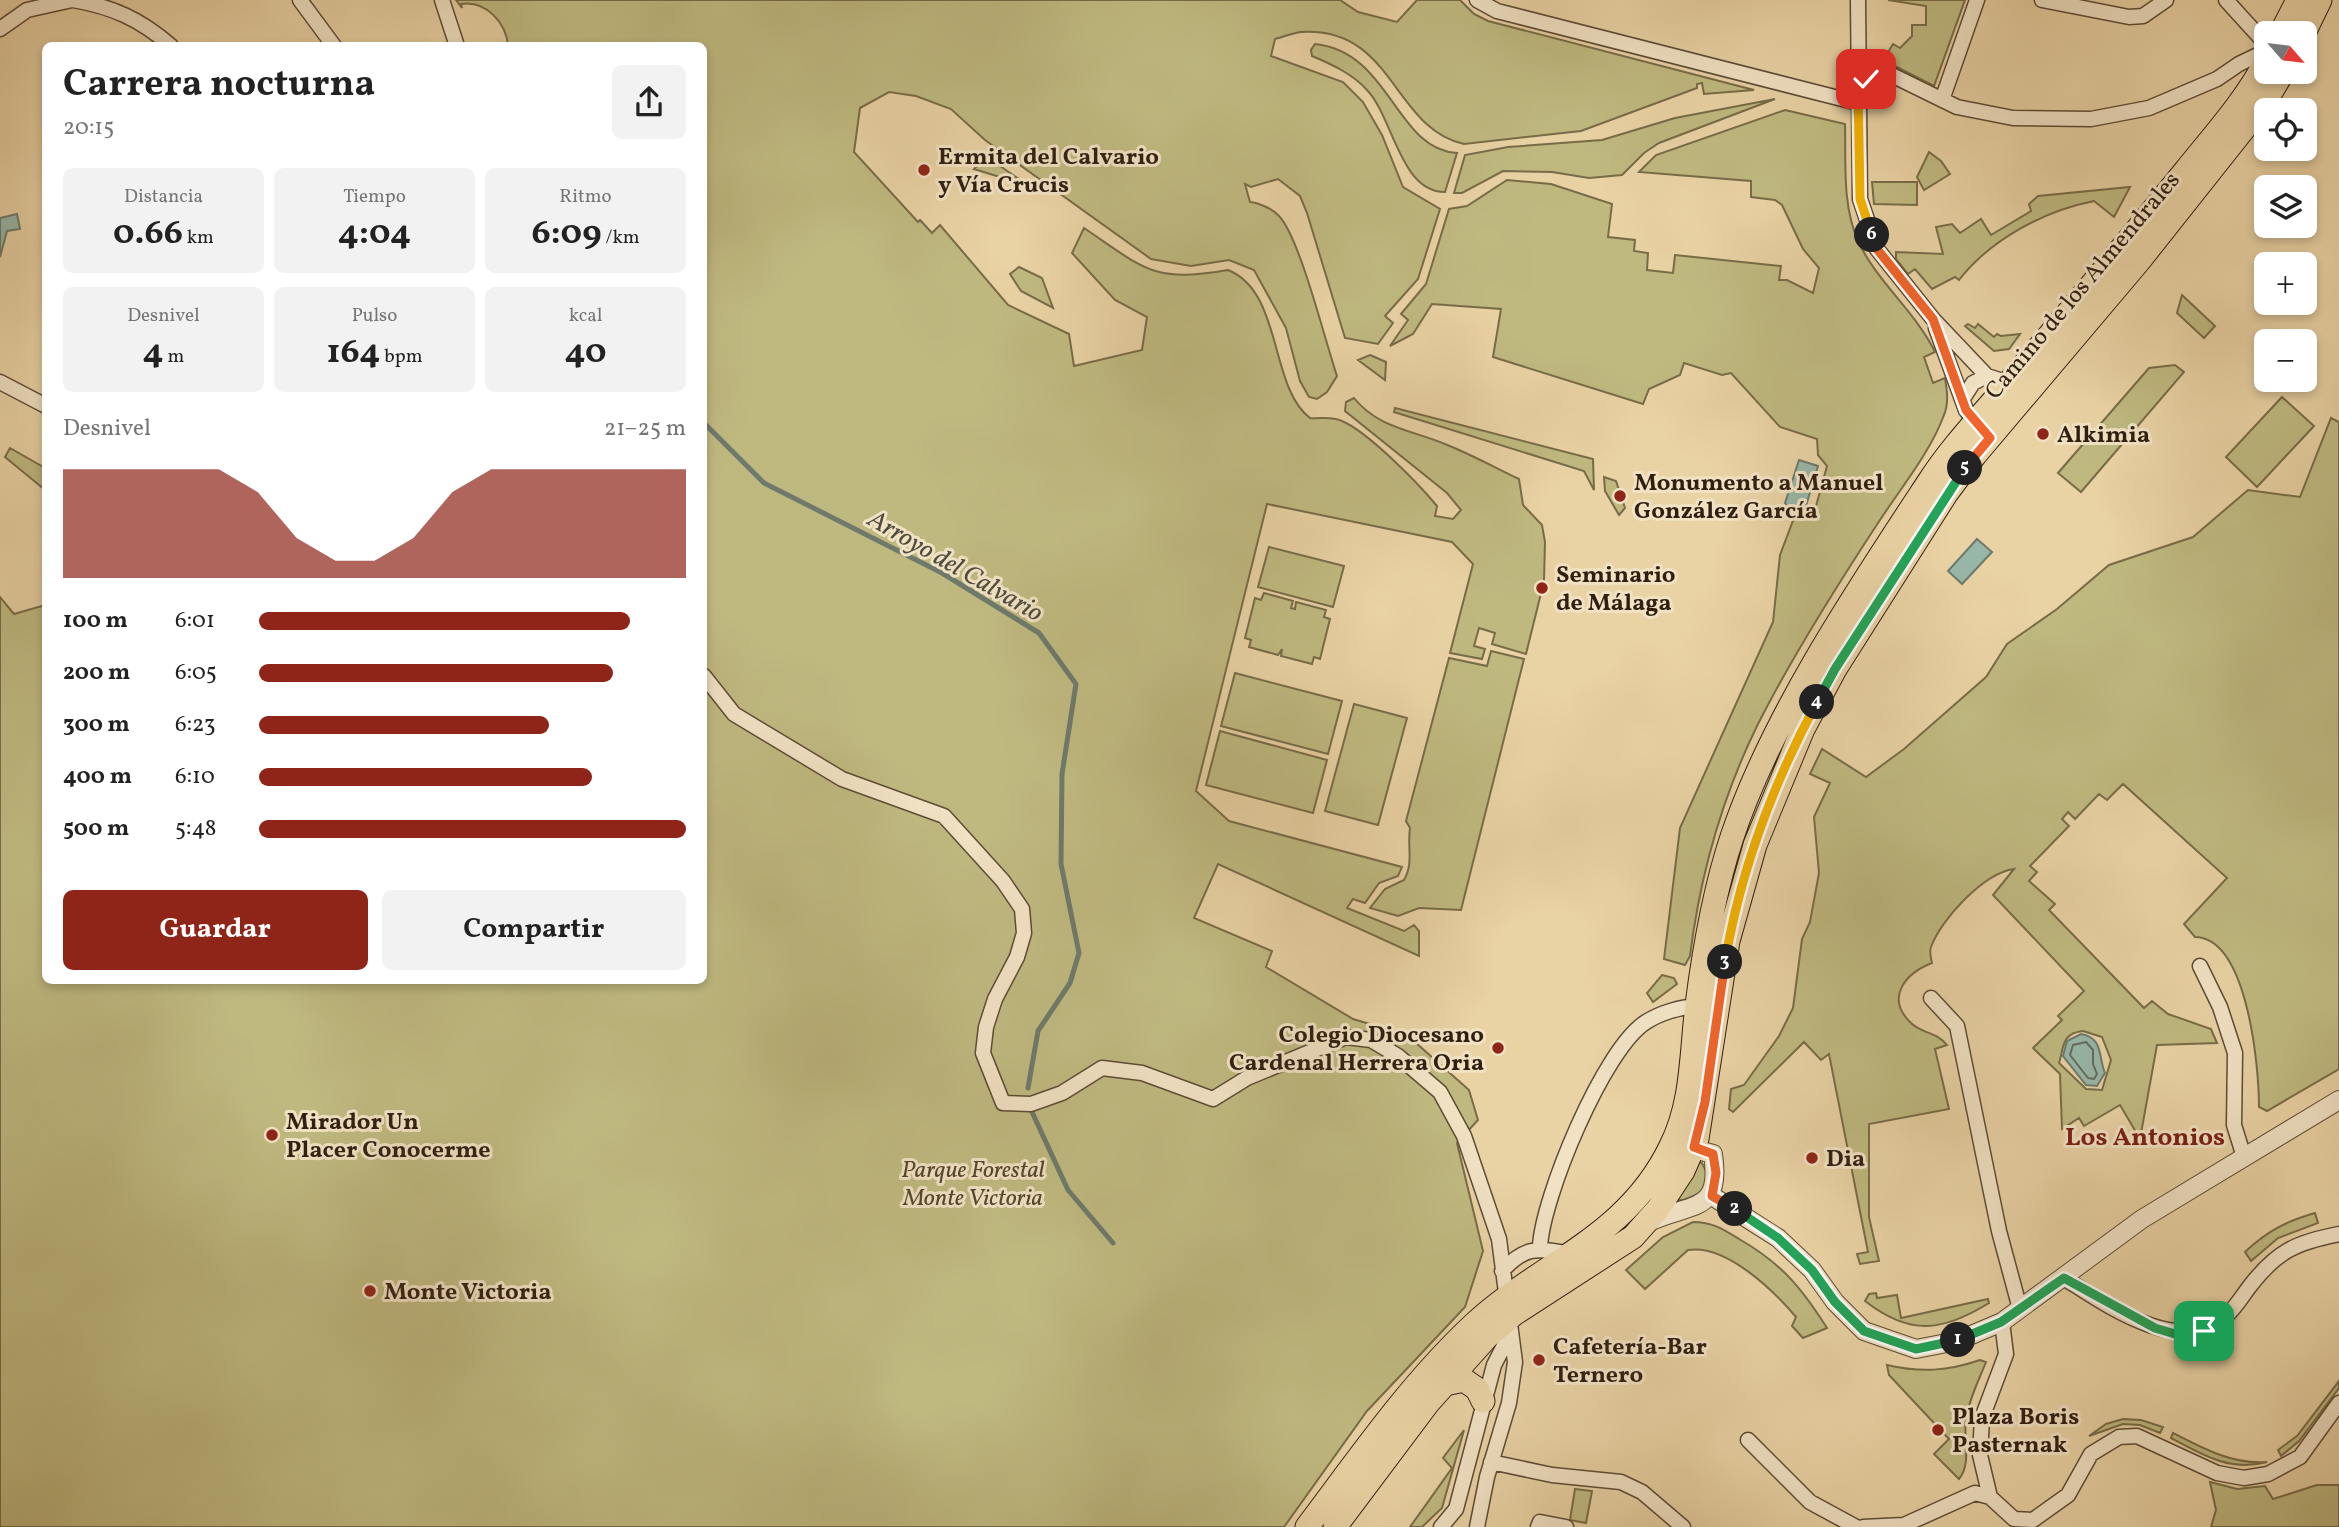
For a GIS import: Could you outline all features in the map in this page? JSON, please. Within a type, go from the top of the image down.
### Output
[{"type":"main road","points":[[2287,21],[2298,0]]},
{"type":"main road","points":[[2310,21],[2320,0]]},
{"type":"main road","name":"Camino de los Almendrales","points":[[1307,1527],[1376,1435],[1452,1344],[1508,1317],[1633,1237],[1683,1171],[1683,1146],[1697,1006],[1707,940],[1731,839],[1759,771],[1817,660],[1927,483],[1973,421],[2009,383],[2254,83]]},
{"type":"main road","name":"Camino de los Almendrales","points":[[1335,1527],[1467,1357],[1573,1254],[1589,1244],[1640,1197],[1683,1146],[1705,1102],[1728,941],[1755,845],[1779,781],[1835,669],[1946,494],[2132,271],[2265,102],[2276,84]]},
{"type":"main road","points":[[1445,1384],[1464,1380],[1477,1389],[1483,1401]]},
{"type":"street","points":[[0,29],[27,10],[73,0],[120,10],[140,20],[166,42]]},
{"type":"street","points":[[300,0],[331,42]]},
{"type":"street","points":[[442,0],[456,42]]},
{"type":"street","points":[[1477,0],[1497,11],[1858,103]]},
{"type":"street","points":[[1858,0],[1860,199],[1877,249],[1933,319],[1987,376],[2009,383]]},
{"type":"street","points":[[1942,100],[1977,0]]},
{"type":"street","points":[[2042,0],[2129,17],[2143,16],[2165,0]]},
{"type":"street","points":[[2226,0],[2254,31]]},
{"type":"street","points":[[1859,59],[1957,107],[2012,118],[2091,119],[2149,108],[2217,79],[2254,57]]},
{"type":"street","points":[[1858,88],[1876,75],[1889,75]]},
{"type":"street","points":[[1933,319],[1964,397],[1966,410],[1990,438]]},
{"type":"street","points":[[1964,397],[1973,383],[1987,376]]},
{"type":"street","points":[[0,382],[42,404]]},
{"type":"street","points":[[707,680],[734,714],[842,779],[944,816],[1003,881],[1022,909],[1024,933],[1017,957],[995,999],[986,1027],[984,1053],[1003,1102],[1031,1104],[1062,1093],[1102,1068],[1142,1073],[1213,1099],[1247,1078],[1346,1037],[1371,1040],[1398,1056],[1440,1092],[1464,1136],[1499,1238],[1515,1363],[1509,1403],[1477,1527]]},
{"type":"street","points":[[2200,966],[2220,1007],[2235,1053],[2234,1125],[2244,1157]]},
{"type":"street","points":[[1931,998],[1957,1026],[1999,1231],[2021,1309]]},
{"type":"street","points":[[1540,1247],[1541,1229],[1549,1200],[1581,1121],[1613,1057],[1645,1023],[1682,1007],[1697,1006]]},
{"type":"street","points":[[1712,1196],[1778,1238],[1812,1270],[1835,1302],[1864,1331],[1916,1349],[1956,1340],[2001,1322],[2142,1219],[2339,1100]]},
{"type":"street","points":[[1646,1223],[1673,1210],[1705,1203],[1712,1196],[1716,1173],[1713,1154],[1683,1146]]},
{"type":"street","points":[[2064,1278],[2155,1328],[2175,1334],[2204,1331],[2228,1315],[2259,1274],[2291,1246],[2339,1234]]},
{"type":"street","points":[[1502,1271],[1516,1256],[1540,1247],[1573,1254]]},
{"type":"street","name":"Camino de los Almendrales","points":[[1441,1527],[1456,1509],[1483,1401],[1508,1317]]},
{"type":"street","points":[[1990,1497],[1980,1455],[1982,1418],[2006,1354],[2001,1322]]},
{"type":"street","points":[[1863,1527],[1905,1525],[1937,1512],[1966,1494],[1975,1493],[1990,1497],[2014,1519],[2033,1520],[2068,1495],[2091,1454],[2119,1437],[2137,1436],[2217,1473],[2244,1478],[2267,1474],[2300,1457],[2339,1403]]},
{"type":"street","points":[[1748,1440],[1810,1503],[1856,1527]]},
{"type":"street","points":[[1492,1462],[1552,1475],[1621,1482],[1642,1492],[1683,1527]]},
{"type":"street","points":[[1538,1527],[1539,1522],[1566,1527]]},
{"type":"green space","name":"Parque Forestal Monte Victoria","points":[[456,0],[1340,0],[1358,12],[1397,22],[1417,0],[1460,0],[1474,14],[1488,21],[1754,90],[1704,94],[1702,83],[1697,84],[1697,88],[1581,131],[1464,144],[1440,134],[1421,119],[1374,61],[1356,45],[1332,34],[1301,32],[1275,39],[1271,56],[1343,82],[1363,102],[1382,135],[1403,187],[1440,209],[1418,279],[1385,316],[1393,323],[1378,344],[1345,338],[1300,196],[1278,179],[1251,187],[1245,184],[1250,202],[1266,207],[1279,216],[1295,245],[1303,267],[1337,376],[1327,392],[1317,399],[1309,397],[1300,381],[1286,328],[1254,270],[1229,260],[1191,266],[1151,259],[985,140],[951,109],[916,96],[889,92],[860,108],[854,152],[918,222],[920,220],[932,233],[940,225],[1008,305],[1069,334],[1074,366],[1142,350],[1147,317],[1115,300],[1072,253],[1084,228],[1136,263],[1150,269],[1182,275],[1228,270],[1246,281],[1258,298],[1288,385],[1297,404],[1310,418],[1338,419],[1365,436],[1429,496],[1437,506],[1435,516],[1453,519],[1461,510],[1447,493],[1345,411],[1346,402],[1354,398],[1363,408],[1385,422],[1433,439],[1519,479],[1523,505],[1542,525],[1545,542],[1544,581],[1526,654],[1492,644],[1495,633],[1479,628],[1474,646],[1485,649],[1482,659],[1450,653],[1473,564],[1452,542],[1267,504],[1196,791],[1229,821],[1402,867],[1398,876],[1379,883],[1365,903],[1353,899],[1347,908],[1404,931],[1414,925],[1419,931],[1419,956],[1218,864],[1194,918],[1272,951],[1266,967],[1353,1019],[1407,1035],[1469,1090],[1478,1120],[1457,1143],[1483,1251],[1465,1307],[1367,1411],[1284,1527],[0,1527],[0,597],[14,614],[42,606],[42,984],[707,984],[707,42],[507,42],[494,15],[470,4],[461,4],[462,8]]},
{"type":"green space","points":[[1888,0],[1965,0],[1934,86],[1883,60],[1893,44],[1900,48],[1912,36],[1912,25],[1926,25],[1926,6]]},
{"type":"green space","points":[[1315,44],[1340,51],[1361,64],[1419,135],[1436,147],[1457,153],[1445,192],[1430,189],[1417,180],[1407,167],[1384,117],[1367,90],[1348,74],[1312,56],[1311,50]]},
{"type":"green space","points":[[1775,99],[1659,143],[1644,153],[1622,175],[1589,178],[1552,172],[1503,171],[1462,193],[1454,193],[1465,155],[1508,147],[1602,140],[1675,118]]},
{"type":"green space","points":[[1785,110],[1845,124],[1849,213],[1858,241],[1875,270],[1927,337],[1935,352],[1924,357],[1933,383],[1945,378],[1947,406],[1923,457],[1831,597],[1758,724],[1723,808],[1714,837],[1690,956],[1685,965],[1664,959],[1680,828],[1773,622],[1780,555],[1794,518],[1813,517],[1827,466],[1818,455],[1817,439],[1780,427],[1731,373],[1722,375],[1684,363],[1680,375],[1649,389],[1643,404],[1493,357],[1501,309],[1432,304],[1413,334],[1390,346],[1408,320],[1401,314],[1426,284],[1449,209],[1467,206],[1507,180],[1551,184],[1612,204],[1608,237],[1635,240],[1634,251],[1648,253],[1647,270],[1673,273],[1675,255],[1781,266],[1779,280],[1787,280],[1813,293],[1819,268],[1803,249],[1782,205],[1775,200],[1751,197],[1751,181],[1639,172],[1656,155]]},
{"type":"green space","points":[[1929,152],[1941,161],[1950,174],[1924,190],[1917,177]]},
{"type":"green space","points":[[987,157],[1029,186],[974,169]]},
{"type":"green space","points":[[1872,182],[1917,182],[1917,205],[1874,204]]},
{"type":"green space","points":[[2130,187],[2114,217],[2094,201],[2056,212],[2003,240],[1972,265],[1959,280],[1955,277],[1932,289],[1915,269],[1908,274],[1896,259],[1896,252],[1943,254],[1936,227],[1952,224],[1960,233],[1981,219],[1991,235],[2031,211],[2029,204],[2038,196]]},
{"type":"green space","points":[[1019,267],[1042,278],[1053,308],[1021,291],[1010,274]]},
{"type":"green space","points":[[2182,295],[2215,326],[2204,338],[2177,313]]},
{"type":"green space","points":[[1968,324],[1975,328],[1978,324],[1994,337],[1997,334],[2020,334],[2009,349],[1994,351],[1965,326]]},
{"type":"green space","points":[[1370,355],[1386,362],[1385,380],[1358,360]]},
{"type":"green space","points":[[2175,365],[2184,372],[2081,492],[2058,473],[2149,368]]},
{"type":"green space","points":[[2282,397],[2314,426],[2257,487],[2226,457]]},
{"type":"green space","points":[[1395,408],[1593,459],[1594,490],[1584,471],[1394,412]]},
{"type":"green space","points":[[2331,418],[2339,422],[2339,1069],[2267,1111],[2259,1107],[2253,1036],[2239,981],[2227,959],[2213,943],[2195,937],[2184,924],[2227,878],[2123,784],[2107,800],[2099,794],[2075,819],[2068,812],[2062,819],[2069,826],[2030,866],[2037,872],[2029,881],[2055,904],[2049,910],[2144,1008],[2152,1001],[2168,1014],[2211,1029],[2217,1043],[2157,1045],[2140,1139],[2120,1105],[2084,1126],[2079,1118],[2062,1129],[2060,1074],[2033,1048],[2062,1020],[2058,1016],[2084,991],[1993,895],[2014,869],[1990,879],[1954,911],[1931,947],[1932,963],[1907,979],[1899,995],[1899,1004],[1910,1022],[1943,1040],[1947,1045],[1935,1049],[1949,1109],[1869,1124],[1869,1217],[1879,1261],[1860,1264],[1857,1254],[1868,1252],[1829,1054],[1821,1060],[1804,1042],[1733,1112],[1729,1109],[1731,1089],[1744,1085],[1779,1036],[1793,1008],[1802,939],[1810,922],[1819,873],[1814,817],[1830,783],[1810,774],[1822,749],[1866,777],[1904,749],[1986,677],[2007,644],[2057,609],[2109,565],[2193,537],[2248,490],[2300,497]],"holes":[[[2083,1031],[2102,1037],[2111,1060],[2102,1090],[2086,1089],[2059,1063],[2063,1047],[2067,1038],[2076,1032]]]},
{"type":"green space","points":[[10,448],[42,466],[42,488],[5,457]]},
{"type":"green space","points":[[1604,477],[1616,481],[1625,508],[1619,515],[1605,491]]},
{"type":"green space","points":[[1269,547],[1344,566],[1333,607],[1258,587]]},
{"type":"green space","points":[[1264,593],[1293,601],[1291,608],[1295,609],[1296,602],[1326,610],[1324,617],[1330,619],[1320,659],[1314,657],[1312,664],[1281,656],[1282,649],[1278,655],[1249,647],[1251,640],[1245,638],[1255,598],[1261,600]]},
{"type":"green space","points":[[1491,651],[1524,659],[1461,910],[1419,908],[1398,916],[1370,908],[1385,889],[1404,880],[1407,874],[1410,861],[1410,828],[1406,821],[1449,658],[1487,666]]},
{"type":"green space","points":[[1235,673],[1342,701],[1328,754],[1221,726]]},
{"type":"green space","points":[[1354,704],[1407,718],[1378,825],[1325,811]]},
{"type":"green space","points":[[1220,731],[1327,760],[1313,813],[1206,785]]},
{"type":"green space","points":[[1662,975],[1674,978],[1677,984],[1653,1002],[1647,993]]},
{"type":"green space","points":[[1698,1162],[1702,1163],[1708,1175],[1703,1192],[1684,1200],[1674,1200]]},
{"type":"green space","points":[[2315,1213],[2318,1223],[2278,1238],[2251,1261],[2245,1252],[2278,1228]]},
{"type":"green space","points":[[1693,1222],[1722,1229],[1767,1257],[1799,1288],[1827,1328],[1803,1338],[1792,1326],[1796,1317],[1775,1294],[1748,1271],[1718,1254],[1688,1250],[1645,1289],[1626,1270],[1663,1237]]},
{"type":"green space","points":[[1876,1293],[1877,1298],[1897,1295],[1901,1318],[1988,1299],[1989,1303],[1956,1320],[1926,1326],[1912,1325],[1881,1312],[1865,1301],[1869,1294]]},
{"type":"green space","name":"Plaza Boris Pasternak","points":[[1980,1360],[1986,1362],[1967,1413],[1966,1459],[1959,1479],[1934,1454],[1949,1439],[1889,1375],[1887,1365],[1934,1370]]},
{"type":"green space","points":[[2339,1381],[2339,1388],[2299,1441],[2281,1456],[2278,1450],[2297,1436]]},
{"type":"green space","points":[[2123,1419],[2141,1420],[2163,1427],[2160,1433],[2140,1425],[2123,1424],[2089,1436],[2106,1424]]},
{"type":"green space","points":[[1464,1430],[1442,1508],[1422,1527],[1410,1527],[1452,1468],[1443,1458]]},
{"type":"green space","points":[[2173,1433],[2231,1458],[2267,1462],[2241,1465],[2217,1460],[2171,1438]]},
{"type":"green space","points":[[2210,1482],[2237,1489],[2265,1486],[2273,1499],[2317,1485],[2339,1485],[2339,1527],[2211,1527],[2216,1510]]},
{"type":"green space","points":[[1575,1489],[1592,1491],[1586,1523],[1570,1520]]},
{"type":"water","points":[[17,214],[20,229],[7,231],[0,257],[0,218]]},
{"type":"water","points":[[1799,460],[1818,466],[1805,509],[1792,505],[1790,510],[1785,503]]},
{"type":"water","points":[[1977,539],[1992,552],[1962,584],[1948,571]]},
{"type":"water","points":[[2081,1034],[2093,1040],[2099,1049],[2105,1073],[2097,1086],[2086,1085],[2063,1056],[2067,1041]]},
{"type":"waterway","name":"Arroyo del Calvario","points":[[707,426],[764,483],[942,573],[1039,633],[1076,684],[1062,774],[1061,864],[1079,953],[1070,983],[1038,1031],[1028,1088]]},
{"type":"waterway","name":"Arroyo del Calvario","points":[[1032,1112],[1068,1190],[1113,1243]]},
{"type":"place","name":"Ermita del Calvario y Vía Crucis","points":[[924,170]]},
{"type":"place","name":"Alkimia","points":[[2043,434]]},
{"type":"place","name":"Monumento a Manuel González García","points":[[1620,496]]},
{"type":"place","name":"Seminario de Málaga","points":[[1542,588]]},
{"type":"place","name":"Colegio Diocesano Cardenal Herrera Oria","points":[[1498,1048]]},
{"type":"place","name":"Mirador Un Placer Conocerme","points":[[272,1135]]},
{"type":"place","name":"Dia","points":[[1812,1158]]},
{"type":"place","name":"Monte Victoria","points":[[370,1291]]},
{"type":"place","name":"Cafetería-Bar Ternero","points":[[1539,1360]]},
{"type":"place","name":"Plaza Boris Pasternak","points":[[1938,1430]]},
{"type":"district","name":"Los Antonios","points":[[2145,1136]]},
{"type":"route","points":[[1866,79],[1858,88],[1858,103],[1860,199],[1867,223],[1877,249],[1933,319],[1964,397],[1966,410],[1990,438],[1946,494],[1835,669],[1779,781],[1755,845],[1728,941],[1705,1102],[1694,1147],[1713,1154],[1716,1173],[1712,1196],[1778,1238],[1812,1270],[1835,1302],[1864,1331],[1887,1340],[1916,1349],[1956,1340],[2001,1322],[2064,1278],[2155,1328],[2175,1334],[2204,1331]]}]
